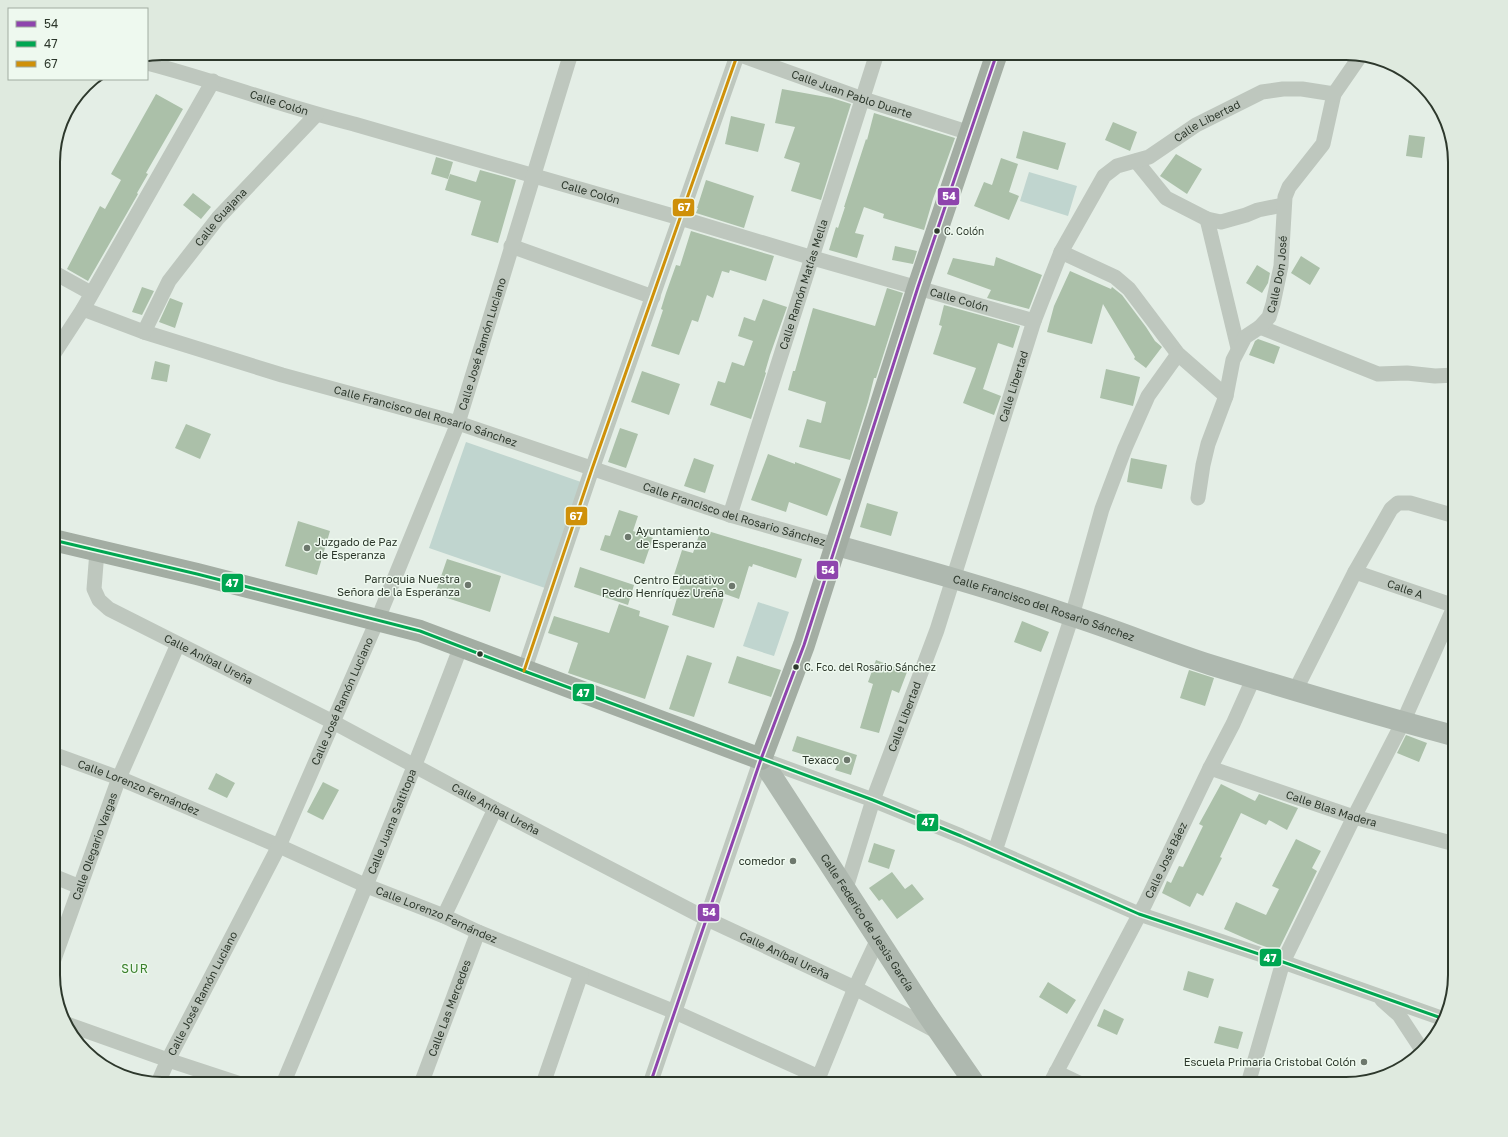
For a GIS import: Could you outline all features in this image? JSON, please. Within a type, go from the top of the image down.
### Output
[{"type":"main road","points":[[60,542],[197,574],[420,631],[524,672],[761,759],[804,645],[918,287],[995,60]]},
{"type":"street","name":"Calle José Ramón Luciano","points":[[161,1077],[168,1060],[280,846],[377,621],[458,423],[532,176],[569,60]]},
{"type":"street","points":[[524,672],[592,469],[735,60]]},
{"type":"street","name":"Calle Juan Pablo Duarte","points":[[756,60],[863,99],[970,133]]},
{"type":"street","name":"Calle Ramón Matías Mella","points":[[730,515],[875,60]]},
{"type":"street","name":"Calle Colón","points":[[154,61],[316,115],[354,124],[1034,321]]},
{"type":"street","points":[[1334,94],[1357,61]]},
{"type":"street","points":[[60,344],[83,309],[213,81]]},
{"type":"street","name":"Calle Libertad","points":[[846,888],[873,800],[937,630],[1034,321],[1061,252],[1104,176],[1117,166],[1149,157],[1196,125],[1262,92],[1283,89],[1302,89],[1334,94]]},
{"type":"street","name":"Calle Don José","points":[[1198,498],[1208,444],[1226,396],[1233,360],[1245,337],[1260,327],[1269,317],[1273,304],[1281,266],[1283,205],[1285,197],[1290,187],[1323,144],[1334,94]]},
{"type":"street","name":"Calle Guajana","points":[[144,332],[169,281],[218,218],[316,115]]},
{"type":"street","points":[[1136,161],[1166,198],[1207,219],[1221,222],[1258,210],[1283,205]]},
{"type":"street","points":[[1207,219],[1238,348]]},
{"type":"street","points":[[511,246],[653,297]]},
{"type":"street","points":[[1061,252],[1115,277],[1129,289],[1178,354],[1226,396]]},
{"type":"street","points":[[60,276],[91,293]]},
{"type":"street","name":"Calle Francisco del Rosario Sánchez","points":[[83,309],[144,332],[282,375],[458,423],[730,515],[954,578],[1072,616],[1211,665],[1254,677],[1295,691],[1448,734]]},
{"type":"street","points":[[1260,327],[1378,374],[1407,373],[1434,376],[1448,375]]},
{"type":"street","points":[[995,850],[1072,616],[1102,509],[1125,448],[1148,396],[1178,354]]},
{"type":"street","points":[[1295,691],[1355,572],[1391,509],[1398,503],[1410,503],[1448,514]]},
{"type":"street","name":"Calle Aníbal Ureña","points":[[97,551],[94,589],[99,600],[109,609],[333,722],[495,809],[707,919],[855,988],[940,1033]]},
{"type":"street","name":"Calle A","points":[[1355,572],[1448,603]]},
{"type":"street","points":[[1250,1077],[1283,962],[1354,817],[1404,722],[1448,621]]},
{"type":"street","name":"Calle Olegario Vargas","points":[[60,943],[118,778],[178,644]]},
{"type":"street","name":"Calle Juana Saltitopa","points":[[286,1077],[367,886],[461,646]]},
{"type":"street","name":"Calle José Báez","points":[[1054,1077],[1139,914],[1233,724],[1254,677]]},
{"type":"street","name":"Calle Lorenzo Fernández","points":[[60,757],[118,778],[280,846],[367,886],[444,916],[478,932],[675,1012],[812,1077]]},
{"type":"street","points":[[652,1077],[761,759],[873,800],[995,850],[1139,914],[1283,962],[1439,1017]]},
{"type":"street","name":"Calle Federico de Jesús García","points":[[761,759],[970,1077]]},
{"type":"street","name":"Calle Blas Madera","points":[[1210,768],[1354,817],[1448,842]]},
{"type":"street","points":[[444,916],[495,809]]},
{"type":"street","points":[[60,879],[80,887]]},
{"type":"street","name":"Calle Las Mercedes","points":[[424,1077],[478,932]]},
{"type":"street","points":[[819,1077],[855,988],[878,939]]},
{"type":"street","points":[[545,1077],[581,974]]},
{"type":"street","points":[[1376,994],[1399,1015],[1419,1046]]},
{"type":"street","points":[[74,1027],[220,1077]]},
{"type":"shaded area","points":[[1029,172],[1077,186],[1068,216],[1020,201]]},
{"type":"shaded area","points":[[466,442],[581,482],[545,588],[429,548]]},
{"type":"shaded area","points":[[758,602],[789,612],[774,656],[743,646]]},
{"type":"building","points":[[782,89],[832,98],[851,104],[821,200],[791,191],[800,163],[784,158],[795,127],[775,123]]},
{"type":"building","points":[[156,94],[183,109],[146,173],[148,174],[137,193],[138,194],[88,281],[67,269],[100,206],[105,209],[121,180],[111,174]]},
{"type":"building","points":[[874,113],[955,138],[933,199],[924,230],[883,218],[884,214],[864,207],[855,233],[864,235],[857,258],[829,250],[836,227],[838,228],[845,207],[866,139],[867,140]]},
{"type":"building","points":[[731,116],[765,124],[758,152],[725,144]]},
{"type":"building","points":[[1113,122],[1137,132],[1130,151],[1105,140]]},
{"type":"building","points":[[1023,131],[1066,143],[1058,170],[1016,158]]},
{"type":"building","points":[[1409,135],[1425,137],[1422,158],[1406,156]]},
{"type":"building","points":[[1176,154],[1202,169],[1187,194],[1160,176]]},
{"type":"building","points":[[436,157],[453,162],[448,179],[431,174]]},
{"type":"building","points":[[1001,158],[1018,164],[1009,192],[1019,196],[1009,220],[974,206],[984,182],[992,185]]},
{"type":"building","points":[[480,170],[516,180],[498,243],[471,235],[481,201],[445,190],[450,174],[476,182]]},
{"type":"building","points":[[706,180],[754,196],[744,228],[696,213]]},
{"type":"building","points":[[193,193],[211,207],[201,219],[183,205]]},
{"type":"building","points":[[691,231],[774,256],[766,281],[730,270],[729,273],[722,271],[713,298],[707,295],[698,322],[692,320],[679,355],[651,346],[663,310],[661,309],[666,293],[676,265],[680,266]]},
{"type":"building","points":[[895,246],[917,251],[913,264],[892,260]]},
{"type":"building","points":[[1301,256],[1320,268],[1310,285],[1291,273]]},
{"type":"building","points":[[996,257],[1042,275],[1029,309],[987,298],[991,290],[947,274],[953,258],[994,266]]},
{"type":"building","points":[[1257,265],[1270,273],[1268,283],[1262,293],[1246,283]]},
{"type":"building","points":[[1070,271],[1111,289],[1112,287],[1122,295],[1155,341],[1162,347],[1146,368],[1134,359],[1135,357],[1103,304],[1092,344],[1047,332],[1054,306]]},
{"type":"building","points":[[142,287],[154,291],[142,315],[132,312]]},
{"type":"building","points":[[887,288],[903,293],[876,378],[874,378],[850,460],[799,447],[807,419],[821,423],[826,402],[788,390],[813,308],[875,326]]},
{"type":"building","points":[[170,298],[183,303],[175,328],[159,322]]},
{"type":"building","points":[[763,299],[787,307],[770,355],[766,373],[751,419],[710,405],[718,381],[725,383],[732,362],[744,366],[753,341],[738,336],[744,317],[755,321]]},
{"type":"building","points":[[944,305],[1020,326],[1013,348],[998,343],[983,389],[1001,396],[994,415],[963,403],[976,368],[933,354],[942,326],[939,325]]},
{"type":"building","points":[[1258,339],[1280,347],[1274,364],[1249,355],[1255,341]]},
{"type":"building","points":[[155,361],[170,365],[167,382],[151,379]]},
{"type":"building","points":[[1106,369],[1140,377],[1133,406],[1100,398]]},
{"type":"building","points":[[642,371],[680,384],[669,415],[631,402]]},
{"type":"building","points":[[186,424],[211,434],[200,459],[175,448]]},
{"type":"building","points":[[620,428],[638,434],[626,468],[608,462]]},
{"type":"building","points":[[768,454],[841,479],[827,516],[789,502],[786,512],[751,500]]},
{"type":"building","points":[[694,458],[714,465],[705,493],[684,486]]},
{"type":"building","points":[[1131,458],[1167,465],[1162,489],[1127,482]]},
{"type":"building","points":[[867,503],[898,512],[891,536],[860,527]]},
{"type":"building","name":"Ayuntamiento de Esperanza","points":[[619,510],[638,516],[633,531],[653,538],[644,564],[600,550],[605,535],[610,536]]},
{"type":"building","name":"Juzgado de Paz de Esperanza","points":[[298,521],[330,531],[317,575],[285,566]]},
{"type":"building","points":[[701,529],[802,559],[796,578],[753,564],[752,567],[749,566],[739,599],[725,594],[714,628],[672,615],[682,581],[673,578],[682,550],[693,553]]},
{"type":"building","name":"Parroquia Nuestra Señora de la Esperanza","points":[[447,559],[501,576],[490,612],[435,594]]},
{"type":"building","points":[[580,567],[634,585],[628,605],[574,587]]},
{"type":"building","points":[[619,604],[640,611],[639,616],[669,626],[645,699],[568,673],[578,643],[548,633],[554,616],[609,633]]},
{"type":"building","points":[[1022,621],[1049,632],[1041,652],[1014,642]]},
{"type":"building","points":[[687,655],[712,663],[694,717],[669,709]]},
{"type":"building","points":[[737,656],[781,670],[771,697],[728,683]]},
{"type":"building","points":[[876,660],[907,672],[899,693],[892,690],[879,733],[860,728],[873,684],[868,682]]},
{"type":"building","points":[[1189,670],[1214,678],[1205,706],[1180,698]]},
{"type":"building","points":[[1406,735],[1427,743],[1419,762],[1397,753]]},
{"type":"building","points":[[797,736],[857,755],[851,775],[835,770],[837,765],[792,751]]},
{"type":"building","points":[[216,773],[235,783],[227,798],[208,789]]},
{"type":"building","points":[[323,782],[339,790],[323,820],[307,812]]},
{"type":"building","points":[[1221,784],[1255,801],[1259,794],[1298,808],[1287,830],[1269,820],[1266,825],[1241,813],[1220,857],[1222,858],[1203,896],[1197,893],[1190,907],[1162,893],[1167,881],[1171,883],[1179,866],[1183,867],[1203,826],[1199,824]]},
{"type":"building","points":[[1296,839],[1321,851],[1312,868],[1317,871],[1278,951],[1224,929],[1236,902],[1266,915],[1279,889],[1272,886]]},
{"type":"building","points":[[874,843],[895,850],[889,869],[868,862]]},
{"type":"building","points":[[892,872],[905,889],[912,884],[924,899],[897,919],[882,899],[879,901],[869,888]]},
{"type":"building","points":[[1188,971],[1214,979],[1208,998],[1183,990]]},
{"type":"building","points":[[1048,982],[1076,1000],[1067,1014],[1039,997]]},
{"type":"building","points":[[1104,1009],[1124,1019],[1117,1035],[1097,1026]]},
{"type":"building","points":[[1219,1026],[1243,1032],[1238,1049],[1214,1043]]},
{"type":"transit line","name":"67","points":[[524,671],[592,469],[736,60]]},
{"type":"transit line","name":"54","points":[[652,1077],[761,759],[804,645],[918,287],[995,60]]},
{"type":"transit line","name":"47","points":[[60,542],[197,574],[420,631],[873,800],[961,836],[1139,914],[1283,962],[1438,1017]]},
{"type":"place","name":"C. Colón","points":[[937,231]]},
{"type":"place","name":"Ayuntamiento de Esperanza","points":[[628,537]]},
{"type":"place","name":"Juzgado de Paz de Esperanza","points":[[307,548]]},
{"type":"place","name":"Parroquia Nuestra Señora de la Esperanza","points":[[468,585]]},
{"type":"place","name":"Centro Educativo Pedro Henríquez Ureña","points":[[732,586]]},
{"type":"place","name":"C. Fco. del Rosario Sánchez","points":[[796,667]]},
{"type":"place","name":"Texaco","points":[[847,760]]},
{"type":"place","name":"comedor","points":[[793,861]]},
{"type":"place","name":"Escuela Primaria Cristobal Colón","points":[[1364,1062]]},
{"type":"district","name":"SUR","points":[[135,969]]}]
